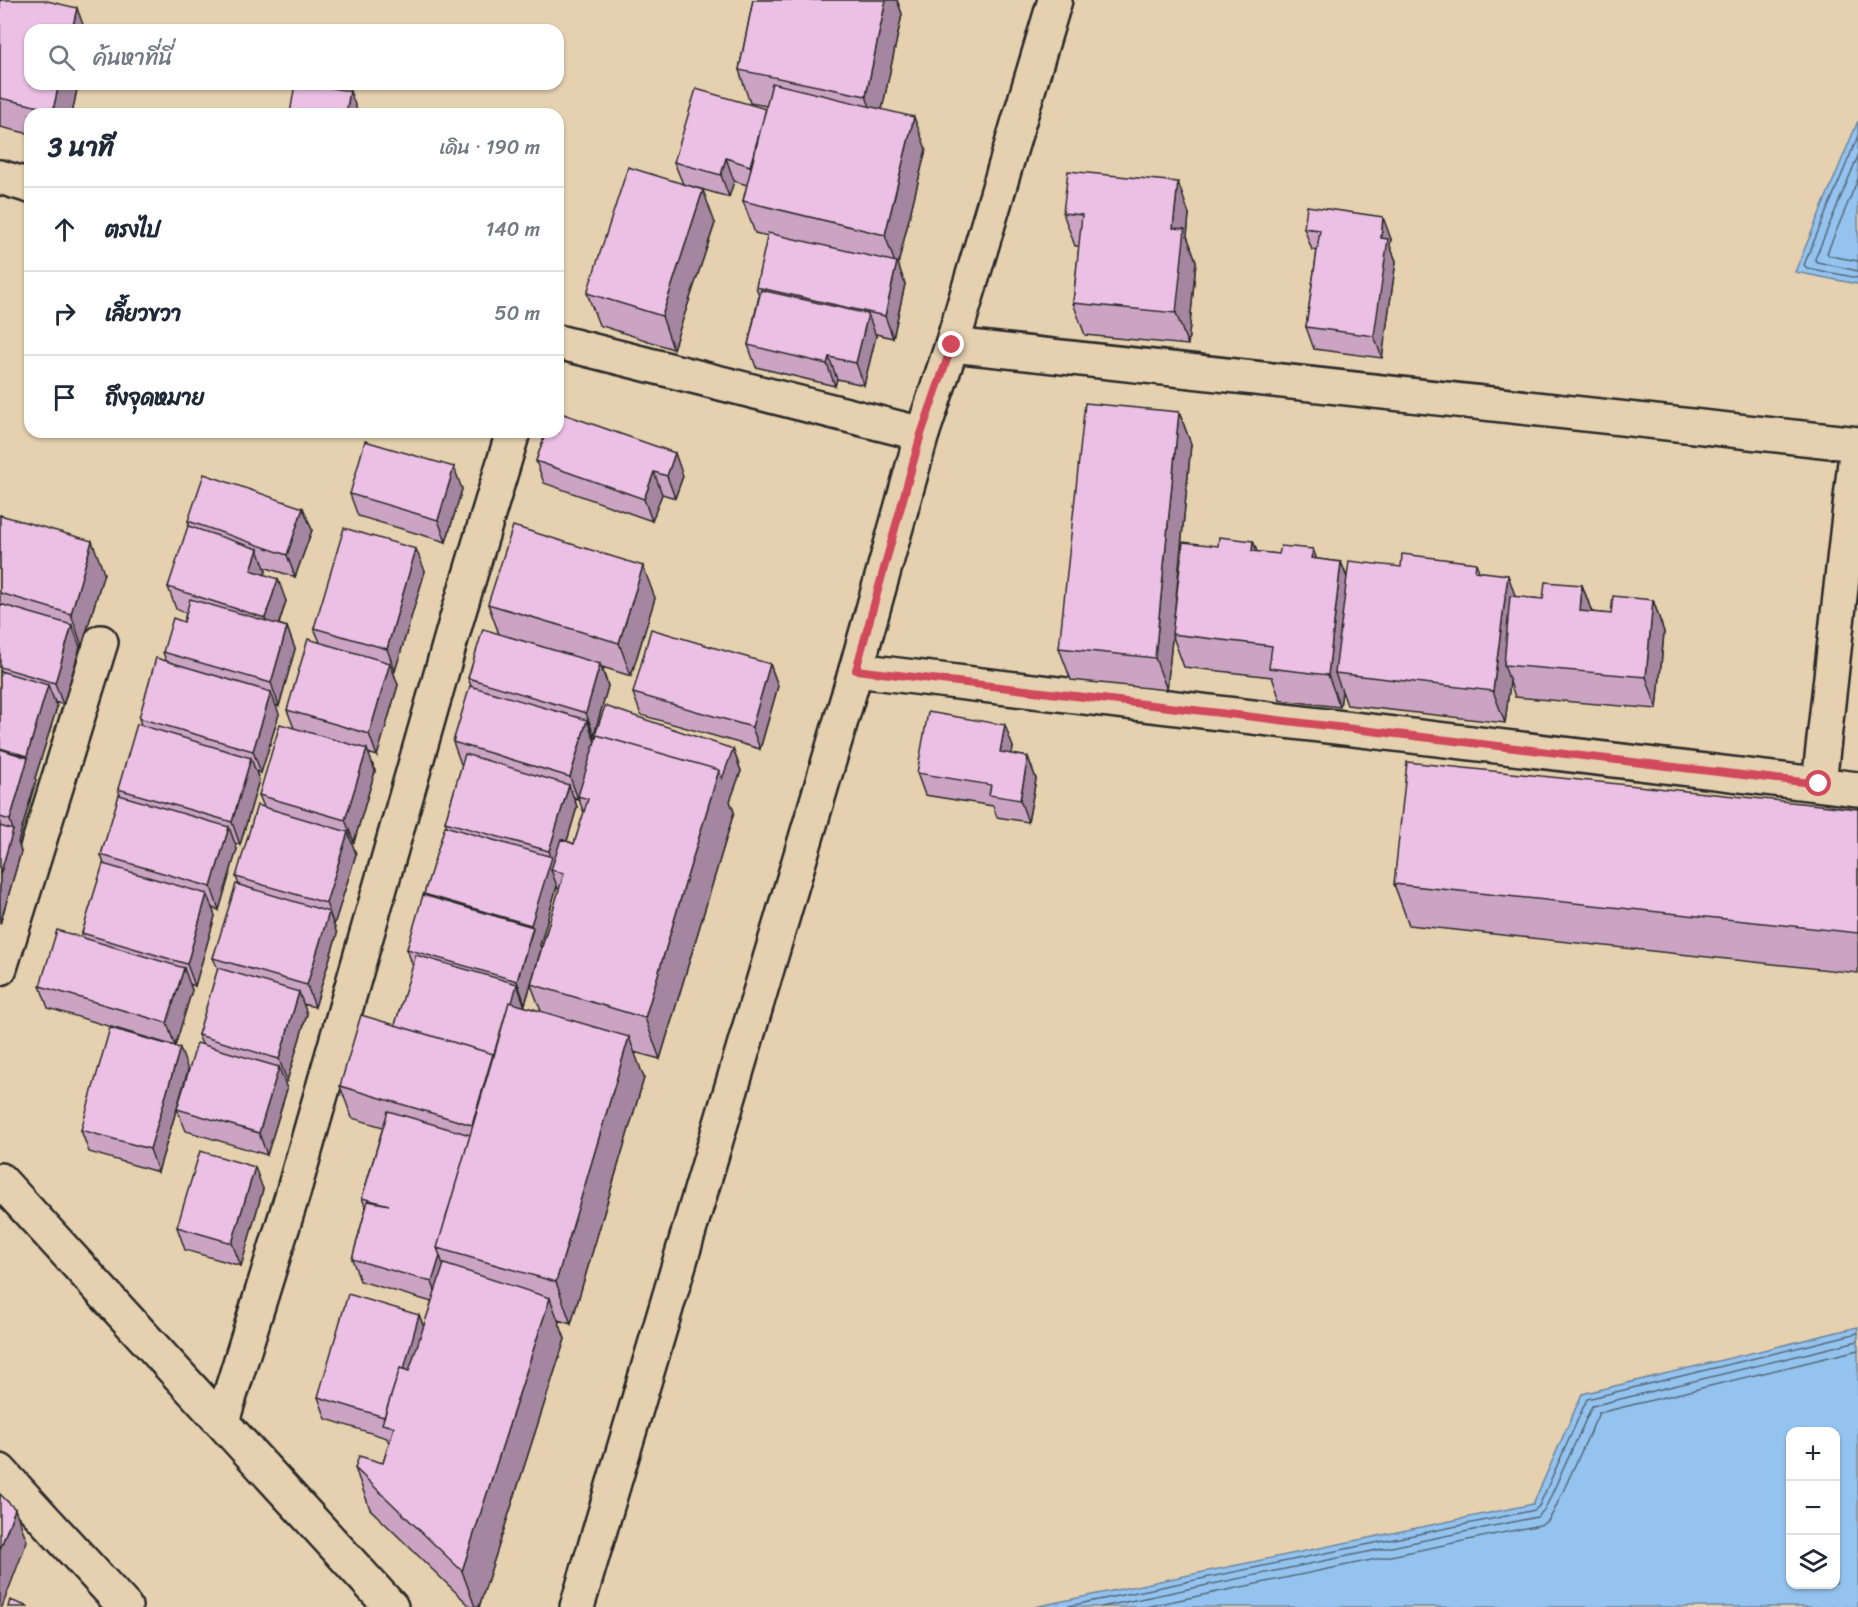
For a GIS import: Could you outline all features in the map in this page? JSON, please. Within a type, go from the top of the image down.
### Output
[{"type":"street","points":[[578,1607],[856,670],[921,434],[952,345],[1055,0]]},
{"type":"street","points":[[0,177],[24,184]]},
{"type":"street","points":[[564,344],[921,434]]},
{"type":"street","points":[[952,345],[1857,444],[1819,784]]},
{"type":"street","points":[[222,1421],[293,1193],[457,618],[511,438]]},
{"type":"street","points":[[0,969],[101,642]]},
{"type":"street","points":[[856,670],[1858,789]]},
{"type":"street","points":[[0,1180],[391,1607]]},
{"type":"street","points":[[0,1471],[125,1607]]},
{"type":"water","points":[[1858,121],[1858,284],[1795,272]]},
{"type":"water","points":[[1858,1327],[1858,1607],[1034,1607],[1533,1504],[1582,1394]]},
{"type":"building","points":[[0,0],[43,0],[77,8],[73,24],[24,24],[24,90],[58,90],[53,108],[0,98]]},
{"type":"building","points":[[753,0],[886,0],[866,96],[739,70]]},
{"type":"building","points":[[772,83],[914,117],[885,235],[743,201]]},
{"type":"building","points":[[696,89],[766,109],[750,166],[726,158],[721,175],[674,162]]},
{"type":"building","points":[[294,90],[350,91],[347,108],[291,108]]},
{"type":"building","points":[[628,167],[703,190],[662,316],[587,293]]},
{"type":"building","points":[[1068,171],[1178,182],[1173,228],[1185,229],[1176,313],[1073,303],[1082,215],[1063,213]]},
{"type":"building","points":[[1307,206],[1383,217],[1381,238],[1388,239],[1374,336],[1306,327],[1320,230],[1304,228]]},
{"type":"building","points":[[768,233],[897,262],[885,316],[756,287]]},
{"type":"building","points":[[761,290],[868,314],[856,363],[829,357],[827,364],[748,345]]},
{"type":"building","points":[[1085,403],[1179,412],[1155,658],[1059,648]]},
{"type":"building","points":[[564,414],[675,453],[667,476],[654,472],[644,499],[536,461],[544,438],[564,438]]},
{"type":"building","points":[[365,441],[454,467],[438,520],[350,494]]},
{"type":"building","points":[[204,474],[303,508],[287,555],[188,521]]},
{"type":"building","points":[[0,515],[92,541],[71,614],[0,593]]},
{"type":"building","points":[[188,526],[258,549],[251,570],[278,579],[265,618],[168,587]]},
{"type":"building","points":[[513,526],[643,566],[619,643],[488,604]]},
{"type":"building","points":[[344,528],[416,549],[387,649],[314,628]]},
{"type":"building","points":[[1219,537],[1253,541],[1252,551],[1279,554],[1281,546],[1313,549],[1311,558],[1341,562],[1328,675],[1269,668],[1272,646],[1172,634],[1183,542],[1218,546]]},
{"type":"building","points":[[1402,554],[1476,563],[1475,571],[1508,575],[1493,691],[1335,673],[1349,561],[1401,567]]},
{"type":"building","points":[[1545,582],[1582,585],[1580,611],[1611,614],[1613,596],[1653,600],[1646,677],[1504,665],[1510,596],[1543,599]]},
{"type":"building","points":[[190,599],[287,627],[271,683],[163,652],[173,618],[184,622]]},
{"type":"building","points":[[0,604],[72,625],[55,683],[0,667]]},
{"type":"building","points":[[483,629],[600,664],[586,713],[468,678]]},
{"type":"building","points":[[651,629],[770,664],[752,727],[633,693]]},
{"type":"building","points":[[308,639],[390,663],[369,734],[287,710]]},
{"type":"building","points":[[156,658],[271,692],[253,751],[139,718]]},
{"type":"building","points":[[0,671],[48,685],[27,756],[0,748]]},
{"type":"building","points":[[470,686],[587,720],[570,777],[453,742]]},
{"type":"building","points":[[605,706],[733,749],[722,779],[719,770],[597,735],[594,738]]},
{"type":"building","points":[[928,712],[1005,725],[1000,752],[1028,757],[1020,800],[989,795],[991,785],[917,773]]},
{"type":"building","points":[[137,724],[251,758],[232,822],[118,789]]},
{"type":"building","points":[[280,724],[367,749],[345,820],[259,795]]},
{"type":"building","points":[[597,735],[719,770],[645,1018],[531,984],[564,873],[551,870],[561,839],[574,844],[588,799],[578,796]]},
{"type":"building","points":[[0,749],[28,758],[10,820],[0,817]]},
{"type":"building","points":[[465,754],[569,785],[549,851],[445,822]]},
{"type":"building","points":[[1407,762],[1858,809],[1858,933],[1394,884]]},
{"type":"building","points":[[119,795],[229,827],[211,887],[101,855]]},
{"type":"building","points":[[257,805],[348,832],[326,903],[236,877]]},
{"type":"building","points":[[0,826],[13,830],[0,875]]},
{"type":"building","points":[[445,826],[552,857],[531,925],[424,894]]},
{"type":"building","points":[[103,864],[207,894],[187,964],[82,933]]},
{"type":"building","points":[[236,884],[329,912],[307,985],[213,958]]},
{"type":"building","points":[[423,895],[533,927],[517,981],[407,949]]},
{"type":"building","points":[[57,930],[184,968],[167,1023],[40,986]]},
{"type":"building","points":[[416,955],[517,984],[512,1003],[509,1002],[494,1056],[395,1025]]},
{"type":"building","points":[[218,968],[299,992],[279,1059],[198,1035]]},
{"type":"building","points":[[509,1002],[629,1037],[556,1282],[437,1248]]},
{"type":"building","points":[[361,1015],[493,1054],[472,1125],[340,1086]]},
{"type":"building","points":[[110,1028],[180,1048],[150,1149],[81,1130]]},
{"type":"building","points":[[197,1043],[279,1067],[259,1133],[177,1109]]},
{"type":"building","points":[[388,1111],[470,1135],[437,1248],[440,1256],[432,1282],[352,1259],[368,1201],[389,1205],[362,1198]]},
{"type":"building","points":[[200,1151],[255,1167],[232,1243],[177,1227]]},
{"type":"building","points":[[444,1264],[550,1298],[462,1571],[355,1468],[359,1456],[383,1463],[394,1427],[382,1424],[400,1368],[409,1371]]},
{"type":"building","points":[[348,1294],[419,1315],[404,1369],[400,1368],[384,1417],[318,1397]]},
{"type":"building","points":[[0,1494],[15,1509],[0,1549]]},
{"type":"building","points":[[10,1600],[29,1607],[8,1607]]},
{"type":"route","points":[[952,345],[921,434],[856,670],[1819,784]]}]
